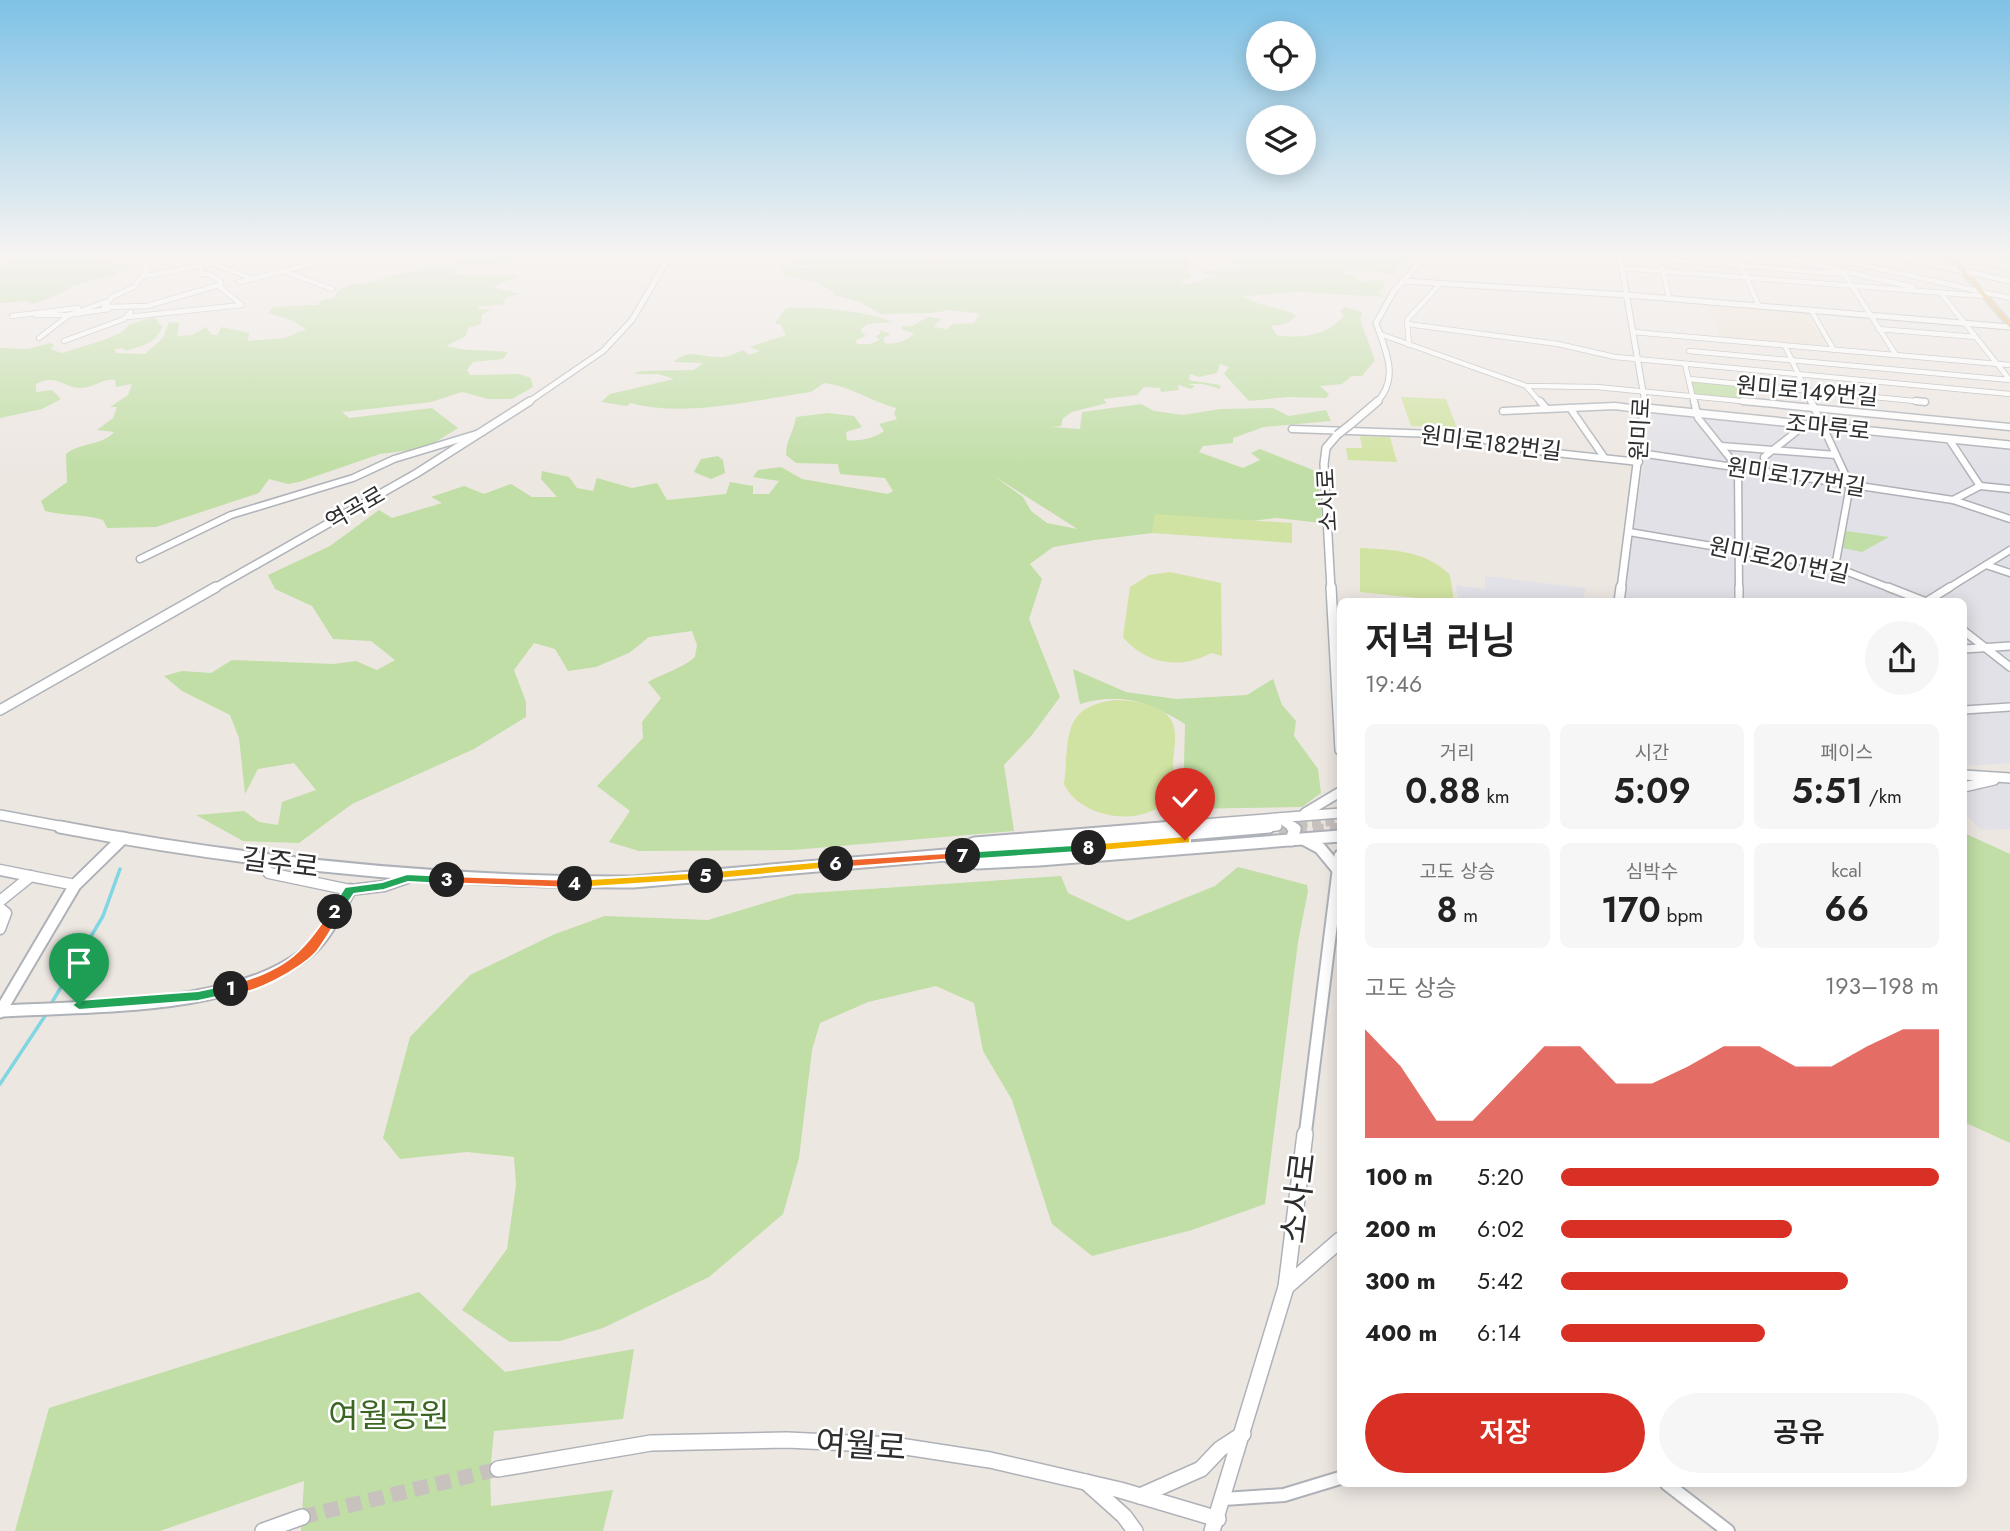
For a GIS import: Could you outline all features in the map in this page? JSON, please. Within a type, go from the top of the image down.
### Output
[{"type":"street","points":[[39,338],[47,328]]},
{"type":"street","points":[[64,341],[97,328]]},
{"type":"street","name":"역곡로","points":[[0,710],[483,432],[603,351],[624,328]]},
{"type":"street","points":[[1378,328],[1380,334],[1526,386],[1643,391],[2010,427]]},
{"type":"street","points":[[1407,328],[1409,345]]},
{"type":"street","points":[[1441,328],[1558,344],[1638,359],[2010,394]]},
{"type":"street","name":"원미로","points":[[1620,598],[1646,409],[1632,328]]},
{"type":"street","points":[[1822,328],[1834,350]]},
{"type":"street","points":[[1878,328],[1896,355]]},
{"type":"street","points":[[1883,328],[1976,337]]},
{"type":"street","points":[[1969,328],[2010,380]]},
{"type":"street","points":[[1633,332],[2010,365]]},
{"type":"street","name":"소사로","points":[[1337,696],[1324,464],[1326,448],[1391,387],[1394,373],[1380,334]]},
{"type":"street","points":[[1785,346],[1850,485],[1835,567]]},
{"type":"street","points":[[1689,351],[2010,380]]},
{"type":"street","points":[[1685,364],[1697,414],[1738,468],[1739,598]]},
{"type":"street","name":"원미로149번길","points":[[1689,379],[1925,402]]},
{"type":"street","points":[[1526,386],[1548,409]]},
{"type":"street","points":[[1503,411],[1615,406],[1646,409]]},
{"type":"street","points":[[1570,408],[1604,457]]},
{"type":"street","name":"조마루로","points":[[1646,409],[2010,446]]},
{"type":"street","points":[[1765,472],[1764,457],[1797,431],[1795,424]]},
{"type":"street","name":"원미로182번길","points":[[1292,429],[1340,433],[1464,435],[1528,450],[1639,458]]},
{"type":"street","points":[[140,559],[238,513],[353,478],[394,458],[483,432]]},
{"type":"street","points":[[1949,439],[1980,486]]},
{"type":"street","points":[[1721,446],[1774,448],[1836,455]]},
{"type":"street","name":"원미로177번길","points":[[1639,458],[1738,468],[1953,500],[2010,519]]},
{"type":"street","points":[[1953,500],[1980,486],[2010,489]]},
{"type":"street","name":"원미로201번길","points":[[1629,532],[1835,567],[1916,598]]},
{"type":"street","points":[[1932,598],[2010,550]]},
{"type":"street","points":[[1986,565],[2010,573]]},
{"type":"street","points":[[1967,633],[2010,667]]},
{"type":"street","points":[[1967,649],[2010,646]]},
{"type":"street","points":[[1967,710],[2010,707]]},
{"type":"street","points":[[1967,775],[2006,778]]},
{"type":"street","points":[[1967,786],[2006,778]]},
{"type":"street","points":[[1281,823],[1328,802],[1337,794]]},
{"type":"street","name":"길주로","points":[[0,815],[257,860],[407,878],[547,884],[633,882],[939,855],[998,856],[1281,823],[1337,814]]},
{"type":"street","points":[[1281,823],[1295,829],[1291,840]]},
{"type":"street","name":"길주로","points":[[939,855],[977,863],[1337,836]]},
{"type":"street","points":[[0,1012],[75,885],[123,838]]},
{"type":"street","points":[[1305,839],[1320,848],[1337,867]]},
{"type":"street","points":[[257,860],[269,873],[350,890],[384,886],[407,878]]},
{"type":"street","points":[[0,870],[75,885]]},
{"type":"street","points":[[0,901],[31,876]]},
{"type":"street","points":[[0,1012],[198,996],[249,986],[288,968],[312,948],[350,890]]},
{"type":"street","name":"소사로","points":[[1215,1525],[1286,1287],[1337,893]]},
{"type":"street","points":[[0,908],[6,913],[0,929]]},
{"type":"street","points":[[1286,1287],[1337,1243]]},
{"type":"street","points":[[1140,1496],[1201,1469],[1220,1449],[1243,1434]]},
{"type":"street","name":"여월로","points":[[498,1469],[651,1443],[788,1440],[893,1445],[990,1460],[1086,1482],[1140,1496],[1215,1525]]},
{"type":"street","points":[[1224,1499],[1249,1500],[1324,1486],[1337,1480]]},
{"type":"street","points":[[1086,1482],[1124,1516],[1135,1531]]},
{"type":"street","points":[[1671,1487],[1728,1531]]},
{"type":"street","points":[[263,1531],[302,1517]]},
{"type":"shaded area","points":[[1717,328],[1816,328],[1822,330],[1834,350],[1721,339]]},
{"type":"shaded area","points":[[1662,413],[2010,448],[2010,763],[1967,766],[1967,598],[1623,598],[1651,415]]},
{"type":"shaded area","points":[[1485,576],[1585,588],[1584,598],[1458,598],[1456,585],[1485,589]]},
{"type":"shaded area","points":[[2010,774],[2010,829],[1981,830],[1967,816],[1967,776]]},
{"type":"green space","points":[[126,328],[161,328],[156,338],[147,344],[126,351],[123,348],[115,349],[115,353],[145,354],[163,338],[167,328],[178,328],[177,336],[192,335],[203,328],[207,328],[212,335],[218,335],[220,328],[228,328],[250,333],[247,341],[285,338],[306,329],[468,328],[466,336],[446,346],[508,352],[503,359],[473,362],[467,370],[470,375],[519,374],[531,378],[533,387],[512,399],[488,399],[462,392],[431,402],[342,412],[349,418],[432,408],[458,428],[426,448],[380,454],[299,482],[288,484],[269,479],[259,493],[156,527],[107,528],[103,520],[45,511],[41,501],[67,482],[66,454],[78,447],[103,440],[114,432],[97,430],[113,418],[117,407],[110,407],[128,395],[132,384],[116,387],[115,380],[111,380],[81,388],[54,380],[43,381],[36,384],[36,392],[52,390],[61,399],[42,409],[0,418],[0,348],[28,349],[51,343],[54,346],[50,349],[62,353],[104,340]]},
{"type":"green space","points":[[783,328],[862,328],[860,330],[866,336],[856,340],[857,344],[870,344],[880,340],[876,337],[881,333],[879,330],[891,334],[883,338],[885,343],[893,343],[908,339],[914,334],[902,328],[1273,328],[1277,335],[1295,337],[1328,328],[1363,328],[1375,360],[1362,376],[1352,376],[1342,384],[1320,386],[1329,394],[1326,398],[1288,397],[1249,401],[1224,374],[1229,367],[1220,364],[1217,373],[1199,377],[1190,374],[1189,380],[1220,385],[1220,389],[1203,384],[1188,384],[1195,386],[1191,389],[1178,385],[1179,390],[1161,392],[1160,388],[1144,387],[1137,395],[1103,399],[1107,403],[1072,412],[1063,418],[1061,426],[1052,427],[1080,429],[1082,412],[1141,404],[1154,411],[1183,415],[1220,409],[1273,408],[1289,416],[1326,410],[1331,421],[1264,427],[1233,438],[1233,443],[1203,446],[1199,452],[1243,468],[1260,460],[1251,453],[1260,449],[1318,472],[1322,523],[1277,518],[1095,540],[1053,547],[1030,564],[1042,579],[1029,619],[1060,697],[1032,735],[1004,765],[1014,831],[793,850],[639,851],[609,842],[630,811],[597,786],[643,738],[642,722],[661,698],[648,682],[695,657],[697,645],[692,631],[649,637],[629,653],[596,667],[568,671],[555,649],[534,643],[514,670],[526,702],[526,717],[474,749],[352,804],[299,843],[243,841],[196,815],[244,811],[259,822],[278,825],[282,802],[316,790],[294,763],[258,769],[245,794],[239,738],[230,715],[182,691],[164,676],[182,671],[211,673],[232,660],[334,664],[356,661],[377,670],[395,660],[371,641],[333,639],[312,606],[275,589],[268,575],[330,546],[379,510],[392,518],[442,503],[431,497],[464,486],[484,494],[511,484],[532,497],[557,497],[541,479],[542,471],[569,477],[577,488],[593,491],[597,478],[632,488],[657,483],[667,500],[726,494],[730,482],[753,486],[753,494],[769,494],[779,481],[753,477],[758,470],[781,467],[802,479],[888,494],[893,491],[885,478],[840,474],[838,464],[796,463],[786,455],[796,417],[828,413],[854,416],[862,427],[846,432],[847,440],[876,436],[884,431],[879,424],[897,419],[894,414],[896,408],[843,387],[824,383],[811,392],[697,408],[675,409],[630,403],[627,406],[601,402],[610,394],[674,379],[658,374],[633,374],[640,371],[694,370],[703,363],[674,362],[691,354],[722,357],[743,350],[749,355],[760,351],[750,347],[786,335]],"holes":[[[994,476],[1077,529],[1047,523],[1031,511],[1023,497]]]},
{"type":"green space","points":[[1689,379],[1749,385],[1754,402],[1693,396]]},
{"type":"green space","points":[[1401,397],[1446,399],[1457,428],[1411,426]]},
{"type":"green space","points":[[1360,436],[1390,437],[1397,462],[1348,460],[1346,448],[1362,448]]},
{"type":"green space","points":[[718,456],[723,460],[725,473],[711,479],[694,472],[701,459]]},
{"type":"green space","points":[[1155,514],[1292,523],[1292,543],[1152,533]]},
{"type":"green space","points":[[1846,531],[1889,537],[1862,552],[1843,548]]},
{"type":"green space","points":[[1360,548],[1408,553],[1430,561],[1450,575],[1453,598],[1416,598],[1360,592]]},
{"type":"green space","points":[[1170,572],[1221,583],[1222,656],[1211,653],[1187,661],[1164,662],[1142,653],[1123,637],[1130,587],[1149,575]]},
{"type":"green space","points":[[1073,669],[1126,692],[1176,699],[1247,695],[1273,679],[1282,705],[1296,721],[1294,736],[1318,769],[1321,793],[1302,807],[1183,809],[1185,724],[1135,701],[1109,699],[1080,704]]},
{"type":"green space","points":[[1115,700],[1158,708],[1171,719],[1174,727],[1171,793],[1166,801],[1142,815],[1111,815],[1096,811],[1072,796],[1064,784],[1068,739],[1076,718],[1097,704]]},
{"type":"green space","points":[[1967,834],[2010,854],[2010,1143],[1967,1123]]},
{"type":"green space","points":[[1238,867],[1307,885],[1308,891],[1298,942],[1265,1204],[1192,1230],[1092,1256],[1052,1224],[1012,1100],[983,1051],[974,1003],[936,986],[868,1002],[820,1023],[812,1050],[799,1158],[783,1214],[709,1277],[603,1328],[560,1341],[510,1342],[462,1310],[507,1249],[516,1185],[514,1157],[467,1152],[400,1159],[383,1138],[410,1037],[470,975],[555,934],[605,916],[708,920],[795,894],[1061,876],[1068,893],[1128,921],[1215,886]]},
{"type":"green space","name":"여월공원","points":[[419,1292],[505,1372],[634,1349],[623,1419],[494,1431],[490,1472],[491,1506],[613,1490],[603,1531],[301,1531],[304,1481],[160,1531],[15,1531],[49,1408]]},
{"type":"waterway","points":[[51,1004],[103,916],[120,869]]},
{"type":"waterway","points":[[0,1084],[47,1013]]},
{"type":"tunnel","points":[[1285,825],[1337,821]]},
{"type":"tunnel","points":[[1279,832],[1337,828]]},
{"type":"tunnel","points":[[302,1517],[498,1469]]},
{"type":"route","points":[[79,1005],[198,996],[249,986],[288,968],[312,948],[350,890],[384,886],[407,878],[547,884],[633,882],[939,855],[998,856],[1185,840]]}]
